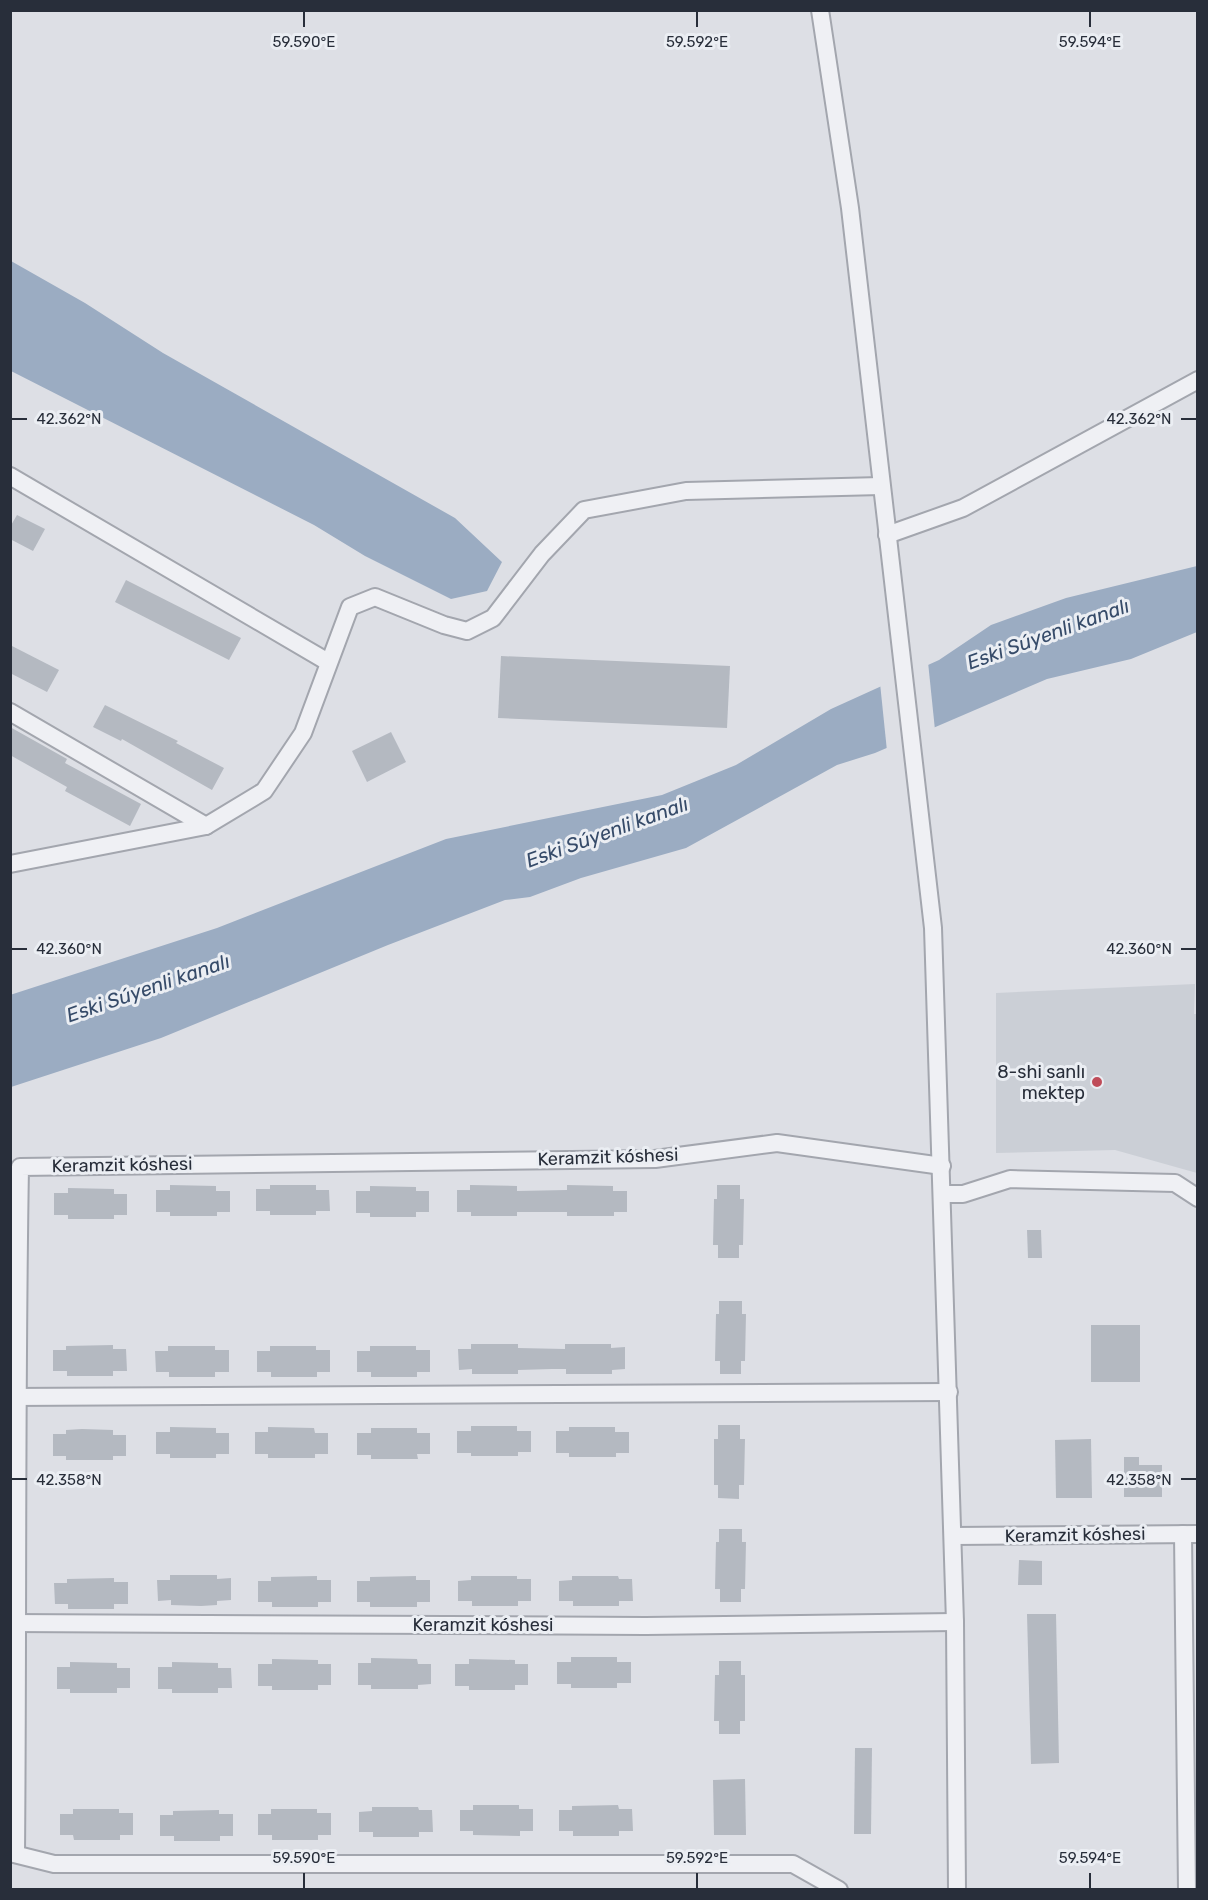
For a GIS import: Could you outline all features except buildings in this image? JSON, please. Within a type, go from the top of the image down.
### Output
[{"type":"street","points":[[820,10],[850,208],[933,928],[953,1536],[957,1890]]},
{"type":"street","points":[[887,535],[963,508],[1197,380]]},
{"type":"street","points":[[10,476],[328,662]]},
{"type":"street","points":[[10,864],[206,826],[264,790],[303,733],[350,607],[375,597],[444,625],[467,631],[493,618],[542,554],[584,510],[686,491],[881,486]]},
{"type":"street","points":[[10,712],[206,826]]},
{"type":"street","name":"Keramzit kóshesi","points":[[13,1397],[20,1167],[655,1158],[777,1143],[942,1166]]},
{"type":"street","points":[[943,1194],[963,1194],[1010,1179],[1175,1184],[1197,1198]]},
{"type":"street","points":[[839,1890],[793,1864],[54,1864],[13,1853],[13,1397],[949,1392]]},
{"type":"street","points":[[1187,1890],[1191,1768],[1190,1534]]},
{"type":"street","name":"Keramzit kóshesi","points":[[953,1536],[1190,1534]]},
{"type":"street","name":"Keramzit kóshesi","points":[[14,1623],[646,1626],[955,1622]]},
{"type":"shaded area","name":"8-shi sanlı mektep","points":[[1195,984],[1194,1014],[1198,1014],[1197,1173],[1115,1150],[996,1153],[996,993]]},
{"type":"water","points":[[11,261],[85,303],[163,353],[455,518],[502,562],[487,591],[451,599],[365,556],[314,525],[11,371]]},
{"type":"water","name":"Eski Súyenli kanalı","points":[[1197,566],[1197,632],[1131,659],[1047,679],[875,753],[837,765],[686,848],[581,878],[530,897],[505,900],[161,1038],[11,1087],[10,995],[217,928],[446,839],[662,795],[736,765],[831,709],[939,660],[991,625],[1066,598]]},
{"type":"pier","points":[[928,662],[935,730],[887,751],[880,683]]},
{"type":"place","name":"8-shi sanlı mektep","points":[[1097,1082]]}]
